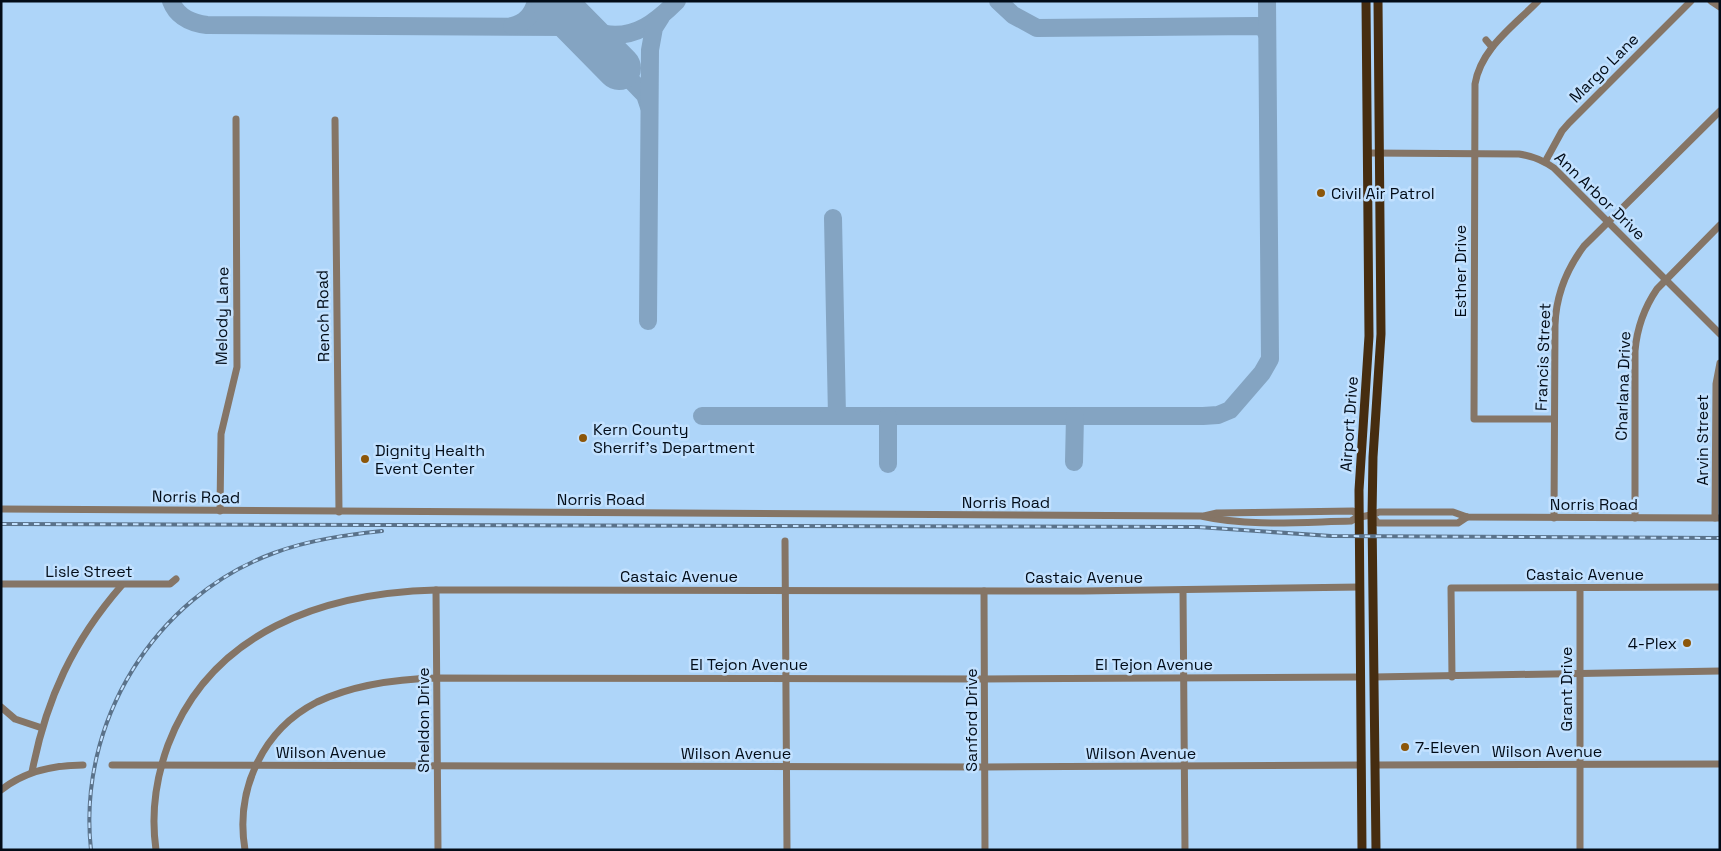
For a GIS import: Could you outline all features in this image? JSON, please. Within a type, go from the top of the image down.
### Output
[{"type":"main road","name":"Airport Drive","points":[[1362,850],[1359,516],[1360,466],[1369,350],[1366,1]]},
{"type":"main road","name":"Airport Drive","points":[[1376,850],[1372,516],[1373,452],[1381,334],[1378,1]]},
{"type":"street","name":"Esther Drive","points":[[1538,1],[1492,47],[1480,65],[1475,84],[1474,419],[1554,419]]},
{"type":"street","name":"Margo Lane","points":[[1545,162],[1562,130],[1569,122],[1691,1]]},
{"type":"street","points":[[1712,1],[1720,7]]},
{"type":"street","points":[[1486,40],[1492,47]]},
{"type":"street","name":"Francis Street","points":[[1554,518],[1555,325],[1558,298],[1562,284],[1575,258],[1608,222],[1720,111]]},
{"type":"street","name":"Melody Lane","points":[[220,511],[221,434],[237,367],[236,119]]},
{"type":"street","name":"Rench Road","points":[[335,120],[339,512]]},
{"type":"street","name":"Ann Arbor Drive","points":[[1368,153],[1519,154],[1545,162],[1554,168],[1720,334]]},
{"type":"street","name":"Charlana Drive","points":[[1635,518],[1636,338],[1641,320],[1649,300],[1665,279],[1720,225]]},
{"type":"street","name":"Arvin Street","points":[[1718,518],[1716,384],[1720,363]]},
{"type":"street","name":"Norris Road","points":[[1,509],[1201,516],[1217,513],[1353,511],[1359,516],[1372,516],[1379,512],[1453,512],[1467,517],[1718,518]]},
{"type":"street","name":"Norris Road","points":[[1372,516],[1378,522],[1458,523],[1467,517]]},
{"type":"street","points":[[785,541],[787,850]]},
{"type":"street","name":"Lisle Street","points":[[1,584],[170,584],[176,580]]},
{"type":"street","points":[[32,772],[49,705],[68,661],[93,620],[122,584]]},
{"type":"street","name":"Castaic Avenue","points":[[156,850],[155,808],[162,765],[180,719],[199,689],[224,660],[255,636],[289,618],[344,601],[395,592],[436,590],[984,591],[1360,587]]},
{"type":"street","name":"Castaic Avenue","points":[[1452,677],[1451,588],[1720,588]]},
{"type":"street","name":"Grant Drive","points":[[1580,588],[1580,850]]},
{"type":"street","name":"Sheldon Drive","points":[[436,590],[438,850]]},
{"type":"street","points":[[1183,590],[1185,850]]},
{"type":"street","name":"Sanford Drive","points":[[984,591],[986,850]]},
{"type":"street","points":[[1374,677],[1720,671]]},
{"type":"street","name":"El Tejon Avenue","points":[[245,850],[242,823],[246,793],[255,766],[264,750],[294,717],[318,702],[380,683],[437,678],[984,679],[1360,677]]},
{"type":"street","points":[[1,707],[15,719],[42,728]]},
{"type":"street","name":"Wilson Avenue","points":[[1375,765],[1720,764]]},
{"type":"street","points":[[1,790],[32,772],[64,765],[83,765]]},
{"type":"street","name":"Wilson Avenue","points":[[112,765],[787,767],[1361,765]]},
{"type":"taxiway","points":[[171,1],[177,11],[185,18],[195,23],[207,25],[570,27],[616,35],[636,31],[654,22],[677,1]]},
{"type":"taxiway","points":[[512,26],[521,23],[528,17],[536,1]]},
{"type":"taxiway","points":[[555,1],[574,20],[587,28]]},
{"type":"taxiway","points":[[998,1],[1013,15],[1037,28],[1256,26],[1263,27],[1267,34]]},
{"type":"taxiway","points":[[702,416],[1203,416],[1218,415],[1230,410],[1262,373],[1270,359],[1267,1]]},
{"type":"taxiway","points":[[648,321],[650,50],[654,28],[661,17]]},
{"type":"taxiway","points":[[619,68],[645,95],[649,107]]},
{"type":"taxiway","points":[[833,218],[837,416]]},
{"type":"taxiway","points":[[888,416],[888,464]]},
{"type":"taxiway","points":[[1074,462],[1075,416]]},
{"type":"runway","points":[[553,1],[619,68]]},
{"type":"railway","points":[[1,524],[1198,527],[1331,536],[1720,538]]},
{"type":"railway","points":[[91,850],[90,803],[97,756],[111,712],[132,670],[160,633],[193,600],[231,573],[274,553],[327,539],[382,531]]},
{"type":"place","name":"Civil Air Patrol","points":[[1321,193]]},
{"type":"place","name":"Kern County Sherrif's Department","points":[[583,438]]},
{"type":"place","name":"Dignity Health Event Center","points":[[365,459]]},
{"type":"place","name":"4-Plex","points":[[1687,643]]},
{"type":"place","name":"7-Eleven","points":[[1405,747]]}]
